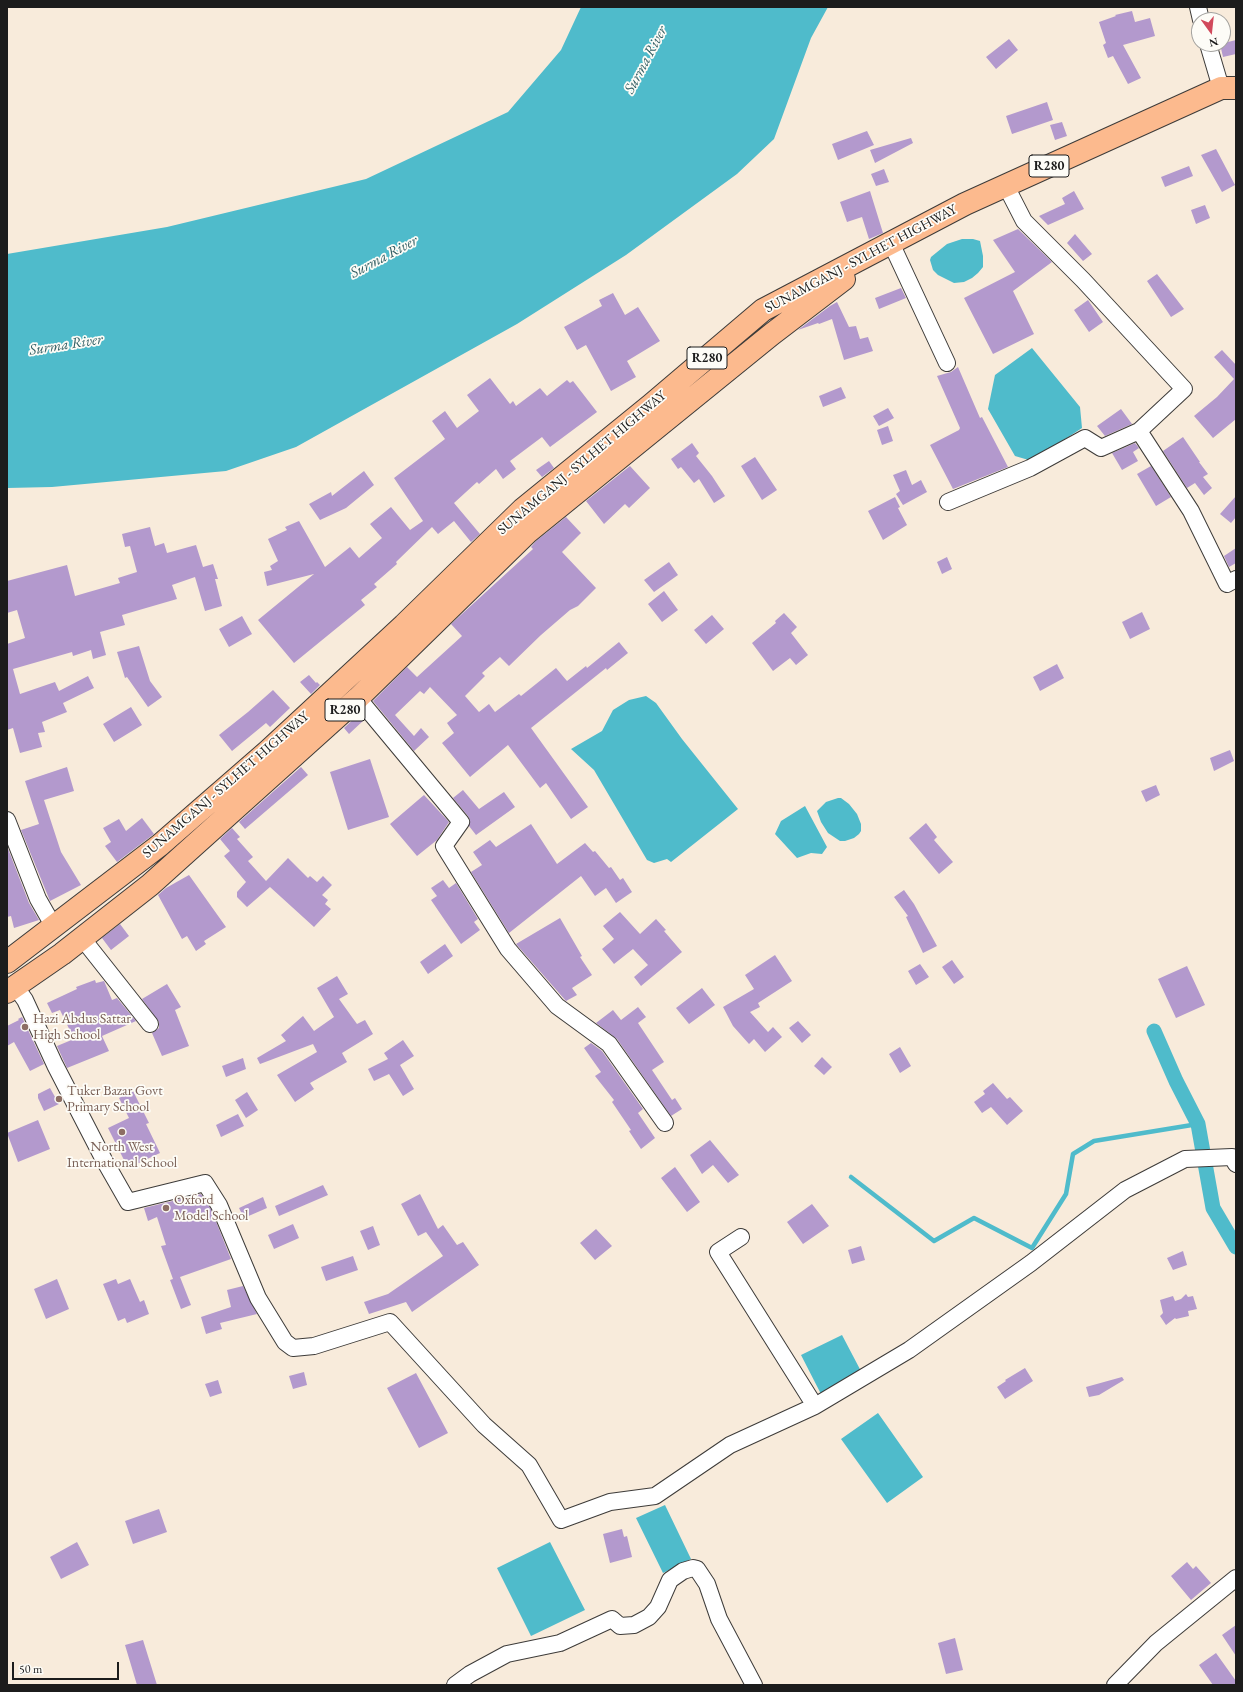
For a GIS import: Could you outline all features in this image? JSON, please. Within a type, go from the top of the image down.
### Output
[{"type":"main road","name":"SUNAMGANJ - SYLHET HIGHWAY","points":[[7,962],[160,845],[268,751],[404,624],[523,509],[651,405],[763,310],[966,204],[1229,88]]},
{"type":"main road","name":"SUNAMGANJ - SYLHET HIGHWAY","points":[[11,989],[82,938],[150,885],[358,698],[528,532],[772,334],[891,243]]},
{"type":"street","points":[[1212,52],[1229,88]]},
{"type":"street","points":[[948,502],[1030,468],[1085,438],[1101,448],[1139,431],[1184,389],[1083,280],[1024,221],[1006,186]]},
{"type":"street","points":[[891,243],[947,363]]},
{"type":"street","points":[[1139,431],[1192,511],[1227,584],[1236,579]]},
{"type":"street","points":[[358,698],[461,822],[444,846],[508,949],[557,1006],[609,1044],[665,1123]]},
{"type":"street","points":[[7,820],[38,899],[54,927]]},
{"type":"street","points":[[82,938],[150,1024]]},
{"type":"street","points":[[11,989],[25,1000],[65,1086],[128,1202],[205,1183],[219,1205],[258,1298],[285,1342],[293,1348],[314,1346],[390,1322],[484,1425],[529,1465],[561,1520],[610,1502],[656,1496],[730,1445],[815,1406],[909,1350],[1031,1263],[1125,1190],[1185,1159],[1234,1160]]},
{"type":"street","points":[[741,1236],[718,1252],[815,1406]]},
{"type":"street","points":[[455,1685],[470,1674],[508,1654],[560,1643],[612,1619],[620,1626],[634,1625],[649,1617],[658,1607],[670,1580],[683,1571],[693,1568],[697,1569],[707,1584],[719,1618],[754,1685]]},
{"type":"street","points":[[1115,1685],[1156,1643],[1236,1578]]},
{"type":"water","name":"Surma River","points":[[581,7],[828,7],[811,38],[774,139],[737,174],[626,255],[517,324],[296,447],[226,471],[52,487],[7,488],[7,254],[167,227],[366,179],[508,112],[561,50]]},
{"type":"water","points":[[962,239],[973,239],[980,241],[983,256],[983,267],[972,278],[964,282],[954,283],[938,275],[933,270],[930,260],[931,257],[947,244]]},
{"type":"water","points":[[1032,348],[1080,407],[1082,428],[1032,461],[1015,456],[988,409],[995,375]]},
{"type":"water","points":[[646,696],[656,703],[682,739],[738,809],[671,862],[667,859],[654,863],[647,860],[594,770],[571,749],[602,731],[613,710],[629,700]]},
{"type":"water","points":[[841,798],[849,804],[857,814],[861,824],[861,831],[859,834],[854,838],[845,841],[840,841],[828,833],[821,822],[817,811],[826,802]]},
{"type":"water","points":[[805,806],[827,847],[822,854],[811,853],[797,858],[775,834],[781,821]]},
{"type":"water","points":[[842,1335],[863,1375],[822,1396],[801,1355]]},
{"type":"water","points":[[878,1413],[923,1477],[887,1503],[841,1439]]},
{"type":"water","points":[[665,1505],[691,1559],[663,1573],[636,1518]]},
{"type":"water","points":[[550,1542],[585,1610],[531,1636],[497,1568]]},
{"type":"building","points":[[1132,11],[1135,22],[1150,18],[1155,36],[1123,45],[1141,78],[1128,84],[1113,56],[1108,58],[1103,45],[1106,43],[1099,22],[1116,16],[1115,15]]},
{"type":"building","points":[[1009,39],[1018,50],[996,69],[986,57]]},
{"type":"building","points":[[1236,40],[1236,54],[1223,57],[1222,52],[1231,52],[1231,41]]},
{"type":"building","points":[[1047,102],[1053,120],[1012,134],[1006,116]]},
{"type":"building","points":[[1062,122],[1067,136],[1055,140],[1050,125]]},
{"type":"building","points":[[867,131],[874,145],[838,160],[832,144]]},
{"type":"building","points":[[911,138],[913,143],[875,163],[870,150]]},
{"type":"building","points":[[1216,149],[1235,185],[1222,192],[1201,155]]},
{"type":"building","points":[[1189,166],[1193,176],[1165,187],[1161,177]]},
{"type":"building","points":[[884,169],[889,182],[876,186],[871,174]]},
{"type":"building","points":[[870,191],[883,233],[869,239],[862,217],[847,222],[840,202]]},
{"type":"building","points":[[1074,191],[1084,209],[1048,225],[1039,216],[1065,204],[1062,198]]},
{"type":"building","points":[[1205,205],[1210,218],[1196,224],[1191,210]]},
{"type":"building","points":[[1018,229],[1052,262],[1013,291],[1034,334],[993,354],[964,298],[1015,272],[993,240]]},
{"type":"building","points":[[1075,234],[1092,254],[1083,261],[1067,243]]},
{"type":"building","points":[[1157,274],[1184,309],[1171,317],[1147,281]]},
{"type":"building","points":[[901,288],[906,298],[879,309],[875,298]]},
{"type":"building","points":[[613,293],[625,315],[638,307],[660,341],[627,361],[636,377],[611,391],[586,345],[577,350],[564,327],[602,306],[599,300]]},
{"type":"building","points":[[1088,300],[1103,322],[1089,332],[1074,310]]},
{"type":"building","points":[[837,302],[849,327],[856,326],[860,339],[868,337],[873,351],[844,360],[832,319],[798,330]]},
{"type":"building","points":[[1222,350],[1236,365],[1236,419],[1213,438],[1194,416],[1217,397],[1234,379],[1214,357]]},
{"type":"building","points":[[958,367],[980,418],[982,417],[1008,467],[953,489],[930,445],[959,430],[960,428],[937,376],[951,372]]},
{"type":"building","points":[[490,378],[510,404],[513,401],[516,406],[540,388],[547,396],[567,380],[570,383],[573,381],[597,412],[550,447],[542,437],[510,461],[516,469],[503,479],[496,469],[479,484],[477,482],[454,503],[480,534],[471,542],[454,521],[438,534],[432,527],[396,562],[397,564],[374,584],[377,587],[361,600],[365,605],[294,663],[258,620],[314,574],[267,586],[264,572],[272,570],[270,566],[278,561],[268,539],[287,530],[285,527],[299,521],[325,567],[350,547],[359,558],[382,538],[370,524],[391,507],[410,530],[423,521],[394,478],[445,439],[432,421],[445,411],[457,428],[479,411],[467,395]]},
{"type":"building","points":[[841,387],[846,398],[823,407],[819,396]]},
{"type":"building","points":[[888,408],[894,418],[879,426],[873,416]]},
{"type":"building","points":[[1121,409],[1132,424],[1105,436],[1097,426]]},
{"type":"building","points":[[888,426],[893,441],[882,445],[877,430]]},
{"type":"building","points":[[1183,437],[1208,474],[1203,477],[1212,488],[1204,495],[1195,483],[1187,488],[1163,451]]},
{"type":"building","points":[[692,443],[699,453],[696,456],[712,476],[725,496],[714,503],[699,479],[694,483],[681,467],[678,469],[671,459]]},
{"type":"building","points":[[1135,443],[1139,448],[1133,452],[1138,461],[1122,470],[1112,453]]},
{"type":"building","points":[[755,457],[777,490],[762,500],[741,466]]},
{"type":"building","points":[[549,461],[554,468],[542,477],[536,470]]},
{"type":"building","points":[[630,466],[650,488],[629,508],[625,504],[604,524],[586,501]]},
{"type":"building","points":[[1151,466],[1171,497],[1156,506],[1137,474]]},
{"type":"building","points":[[906,470],[912,485],[921,480],[927,492],[903,505],[896,494],[900,491],[893,475]]},
{"type":"building","points":[[364,471],[374,485],[346,508],[320,520],[309,504],[331,492],[332,496]]},
{"type":"building","points":[[1236,496],[1236,517],[1231,523],[1220,514]]},
{"type":"building","points":[[895,497],[900,507],[898,508],[907,525],[883,540],[868,511]]},
{"type":"building","points":[[566,517],[581,533],[562,552],[596,588],[578,606],[570,610],[541,635],[509,666],[500,657],[482,673],[485,676],[465,696],[479,712],[489,704],[495,712],[519,694],[521,696],[556,668],[567,681],[586,666],[587,668],[619,642],[628,653],[607,670],[606,668],[531,728],[588,807],[571,819],[546,783],[540,788],[508,745],[470,777],[442,743],[454,733],[447,723],[457,715],[430,687],[424,694],[420,691],[395,715],[414,736],[421,728],[429,737],[414,751],[373,701],[407,667],[417,677],[462,636],[451,624],[533,549],[531,547],[536,541]]},
{"type":"building","points":[[150,527],[155,546],[164,543],[167,553],[196,545],[203,567],[213,564],[218,579],[215,579],[222,606],[205,611],[195,577],[172,585],[177,599],[122,615],[125,625],[100,632],[106,655],[93,659],[91,650],[73,656],[72,652],[13,669],[20,694],[55,682],[59,691],[88,676],[94,688],[63,703],[67,712],[42,722],[45,732],[38,733],[42,747],[20,753],[13,728],[7,730],[7,644],[25,638],[17,610],[7,613],[7,581],[67,565],[75,596],[120,583],[118,578],[137,572],[130,546],[125,547],[122,534]]},
{"type":"building","points":[[1236,548],[1236,563],[1229,567],[1224,556]]},
{"type":"building","points":[[947,557],[952,569],[942,574],[937,562]]},
{"type":"building","points":[[669,562],[678,575],[654,592],[644,580]]},
{"type":"building","points":[[664,591],[678,610],[662,622],[648,604]]},
{"type":"building","points":[[1142,612],[1150,629],[1130,639],[1122,622]]},
{"type":"building","points":[[784,613],[797,627],[791,633],[808,655],[796,665],[790,658],[773,671],[752,643],[776,623],[775,621]]},
{"type":"building","points":[[712,615],[724,629],[706,644],[694,630]]},
{"type":"building","points":[[242,616],[252,634],[229,647],[219,629]]},
{"type":"building","points":[[139,646],[150,681],[162,697],[148,707],[127,677],[125,678],[117,652]]},
{"type":"building","points":[[1057,664],[1064,678],[1040,691],[1033,677]]},
{"type":"building","points":[[309,675],[316,683],[317,682],[320,685],[311,694],[300,682]]},
{"type":"building","points":[[273,690],[290,708],[270,727],[266,723],[232,751],[219,735]]},
{"type":"building","points":[[131,707],[142,725],[114,742],[103,724]]},
{"type":"building","points":[[359,714],[364,720],[349,734],[344,728]]},
{"type":"building","points":[[1230,750],[1234,761],[1214,771],[1210,758]]},
{"type":"building","points":[[370,759],[389,817],[348,830],[330,772]]},
{"type":"building","points":[[67,767],[74,791],[44,800],[61,852],[81,885],[50,901],[21,830],[39,824],[25,781]]},
{"type":"building","points":[[301,767],[308,775],[245,829],[239,822]]},
{"type":"building","points":[[1156,785],[1160,795],[1146,802],[1141,791]]},
{"type":"building","points":[[463,790],[479,809],[504,792],[515,807],[476,835],[469,826],[470,820],[468,816],[453,798]]},
{"type":"building","points":[[424,795],[449,822],[437,840],[417,856],[390,824]]},
{"type":"building","points":[[142,818],[154,834],[117,862],[105,846],[111,842],[103,828],[119,819],[126,831]]},
{"type":"building","points":[[926,823],[937,837],[934,840],[953,862],[939,874],[909,838]]},
{"type":"building","points":[[531,824],[557,864],[585,843],[593,852],[595,851],[609,868],[611,867],[620,880],[623,878],[632,892],[616,903],[606,888],[595,896],[581,876],[509,933],[471,872],[482,865],[473,852],[490,840],[496,847]]},
{"type":"building","points":[[232,828],[240,837],[237,839],[253,857],[248,861],[266,881],[288,858],[308,878],[310,876],[317,882],[323,876],[332,885],[322,895],[328,900],[325,904],[331,909],[314,927],[270,887],[247,907],[237,897],[237,892],[246,882],[224,856],[230,851],[220,839]]},
{"type":"building","points":[[7,846],[29,903],[39,920],[14,928],[11,916],[7,917]]},
{"type":"building","points":[[189,875],[226,927],[204,941],[206,944],[196,951],[187,936],[182,939],[158,895],[166,888]]},
{"type":"building","points":[[443,880],[449,888],[456,883],[478,919],[474,922],[480,930],[461,944],[431,900],[437,896],[431,888]]},
{"type":"building","points":[[904,890],[914,904],[937,946],[923,953],[906,917],[908,916],[894,897]]},
{"type":"building","points":[[620,912],[640,934],[656,919],[682,952],[641,986],[634,977],[648,965],[633,949],[614,964],[602,949],[614,939],[603,926]]},
{"type":"building","points":[[560,918],[582,956],[580,957],[592,975],[572,988],[577,995],[566,1001],[516,944]]},
{"type":"building","points":[[120,924],[129,936],[111,950],[102,938]]},
{"type":"building","points":[[445,944],[453,956],[428,974],[420,962]]},
{"type":"building","points":[[775,955],[792,981],[758,1003],[760,1007],[750,1012],[768,1032],[773,1027],[782,1037],[765,1052],[754,1039],[749,1044],[733,1026],[723,1007],[754,989],[745,975]]},
{"type":"building","points":[[952,960],[964,977],[954,984],[942,967]]},
{"type":"building","points":[[920,964],[929,977],[916,985],[908,971]]},
{"type":"building","points":[[1187,966],[1205,1005],[1176,1018],[1158,979]]},
{"type":"building","points":[[337,976],[348,994],[339,999],[357,1024],[365,1020],[373,1034],[342,1053],[347,1062],[310,1083],[314,1089],[295,1102],[277,1075],[317,1052],[313,1044],[260,1064],[257,1058],[286,1041],[281,1035],[303,1016],[314,1031],[334,1017],[317,988]]},
{"type":"building","points":[[95,980],[96,983],[104,981],[112,1000],[117,998],[136,1021],[102,1036],[109,1051],[67,1068],[57,1046],[74,1039],[60,1010],[52,1013],[47,1003],[77,989],[76,987]]},
{"type":"building","points":[[167,984],[181,1007],[175,1010],[189,1046],[162,1056],[152,1033],[159,1028],[159,1022],[142,999]]},
{"type":"building","points":[[702,988],[715,1005],[689,1024],[676,1008]]},
{"type":"building","points":[[638,1007],[646,1017],[638,1023],[664,1062],[652,1070],[672,1100],[675,1098],[682,1109],[671,1116],[617,1039],[596,1023],[613,1010],[621,1020]]},
{"type":"building","points":[[22,1017],[44,1064],[30,1071],[14,1042],[7,1046],[7,1026]]},
{"type":"building","points":[[798,1021],[811,1035],[802,1043],[789,1028]]},
{"type":"building","points":[[403,1040],[414,1056],[400,1065],[414,1089],[403,1096],[389,1074],[374,1081],[368,1069],[388,1059],[384,1053]]},
{"type":"building","points":[[591,1043],[602,1051],[643,1109],[638,1113],[655,1138],[641,1149],[629,1131],[631,1130],[612,1102],[614,1100],[595,1076],[601,1072],[584,1048]]},
{"type":"building","points":[[900,1047],[911,1066],[900,1073],[889,1054]]},
{"type":"building","points":[[822,1057],[832,1067],[824,1075],[814,1066]]},
{"type":"building","points":[[243,1058],[246,1069],[226,1077],[222,1066]]},
{"type":"building","points":[[993,1083],[1007,1099],[1010,1097],[1023,1111],[1007,1125],[991,1107],[982,1113],[974,1102],[985,1094],[983,1091]]},
{"type":"building","points":[[50,1088],[59,1104],[44,1111],[38,1098],[38,1094]]},
{"type":"building","points":[[133,1091],[149,1123],[146,1124],[160,1153],[128,1168],[108,1128],[129,1118],[119,1098]]},
{"type":"building","points":[[247,1092],[258,1110],[246,1118],[235,1100]]},
{"type":"building","points":[[238,1114],[244,1126],[221,1137],[216,1125]]},
{"type":"building","points":[[38,1120],[50,1149],[18,1162],[7,1133]]},
{"type":"building","points":[[710,1140],[739,1175],[728,1183],[713,1165],[702,1174],[690,1155]]},
{"type":"building","points":[[675,1167],[700,1202],[687,1212],[661,1178]]},
{"type":"building","points":[[323,1185],[328,1195],[279,1216],[275,1206]]},
{"type":"building","points":[[201,1194],[211,1209],[231,1259],[180,1277],[191,1305],[181,1309],[170,1280],[173,1279],[161,1246],[166,1245],[157,1217],[148,1221],[144,1208]]},
{"type":"building","points":[[420,1194],[438,1229],[443,1225],[457,1245],[463,1242],[479,1265],[412,1312],[406,1302],[369,1314],[364,1302],[388,1294],[443,1256],[426,1232],[418,1236],[401,1204]]},
{"type":"building","points":[[263,1197],[267,1208],[244,1218],[239,1208]]},
{"type":"building","points":[[812,1204],[829,1226],[803,1244],[787,1222]]},
{"type":"building","points":[[293,1224],[299,1238],[274,1249],[268,1235]]},
{"type":"building","points":[[373,1226],[380,1245],[368,1250],[360,1231]]},
{"type":"building","points":[[596,1229],[612,1246],[595,1260],[580,1243]]},
{"type":"building","points":[[861,1246],[865,1260],[852,1264],[848,1250]]},
{"type":"building","points":[[1183,1251],[1187,1265],[1173,1270],[1167,1258]]},
{"type":"building","points":[[353,1256],[358,1270],[326,1281],[321,1267]]},
{"type":"building","points":[[57,1279],[69,1309],[46,1319],[34,1289]]},
{"type":"building","points":[[116,1279],[118,1284],[130,1279],[140,1302],[144,1300],[149,1314],[127,1323],[125,1318],[118,1321],[103,1284]]},
{"type":"building","points":[[243,1286],[257,1314],[220,1323],[222,1329],[206,1334],[201,1317],[231,1307],[227,1290]]},
{"type":"building","points":[[1186,1294],[1188,1297],[1193,1296],[1197,1309],[1188,1311],[1189,1316],[1175,1318],[1166,1325],[1160,1316],[1163,1313],[1160,1300],[1173,1296],[1175,1301],[1181,1299]]},
{"type":"building","points":[[1025,1368],[1033,1381],[1005,1399],[997,1387],[1006,1381],[1005,1380]]},
{"type":"building","points":[[304,1372],[307,1385],[293,1389],[289,1376]]},
{"type":"building","points":[[416,1373],[448,1433],[419,1448],[387,1388]]},
{"type":"building","points":[[1122,1377],[1124,1380],[1099,1395],[1089,1397],[1086,1387]]},
{"type":"building","points":[[218,1380],[222,1393],[210,1397],[205,1384]]},
{"type":"building","points":[[159,1509],[167,1532],[133,1544],[125,1521]]},
{"type":"building","points":[[622,1529],[624,1537],[627,1536],[632,1557],[610,1563],[603,1534]]},
{"type":"building","points":[[77,1542],[89,1565],[61,1579],[50,1557]]},
{"type":"building","points":[[1187,1562],[1193,1569],[1196,1566],[1211,1583],[1191,1600],[1171,1576]]},
{"type":"building","points":[[1236,1625],[1236,1656],[1222,1635]]},
{"type":"building","points":[[955,1638],[963,1670],[946,1674],[938,1643]]},
{"type":"building","points":[[143,1640],[157,1685],[137,1685],[125,1645]]},
{"type":"building","points":[[1216,1653],[1236,1681],[1236,1685],[1213,1685],[1199,1665]]},
{"type":"waterway","points":[[1154,1031],[1176,1081],[1198,1124],[1213,1208],[1236,1247]]},
{"type":"waterway","points":[[851,1177],[934,1241],[974,1218],[1032,1248],[1066,1194],[1073,1154],[1094,1141],[1198,1124]]},
{"type":"place","name":"Hazi Abdus Sattar High School","points":[[25,1027]]},
{"type":"place","name":"Tuker Bazar Govt Primary School","points":[[59,1099]]},
{"type":"place","name":"North West International School","points":[[122,1132]]},
{"type":"place","name":"Oxford Model School","points":[[166,1208]]}]
